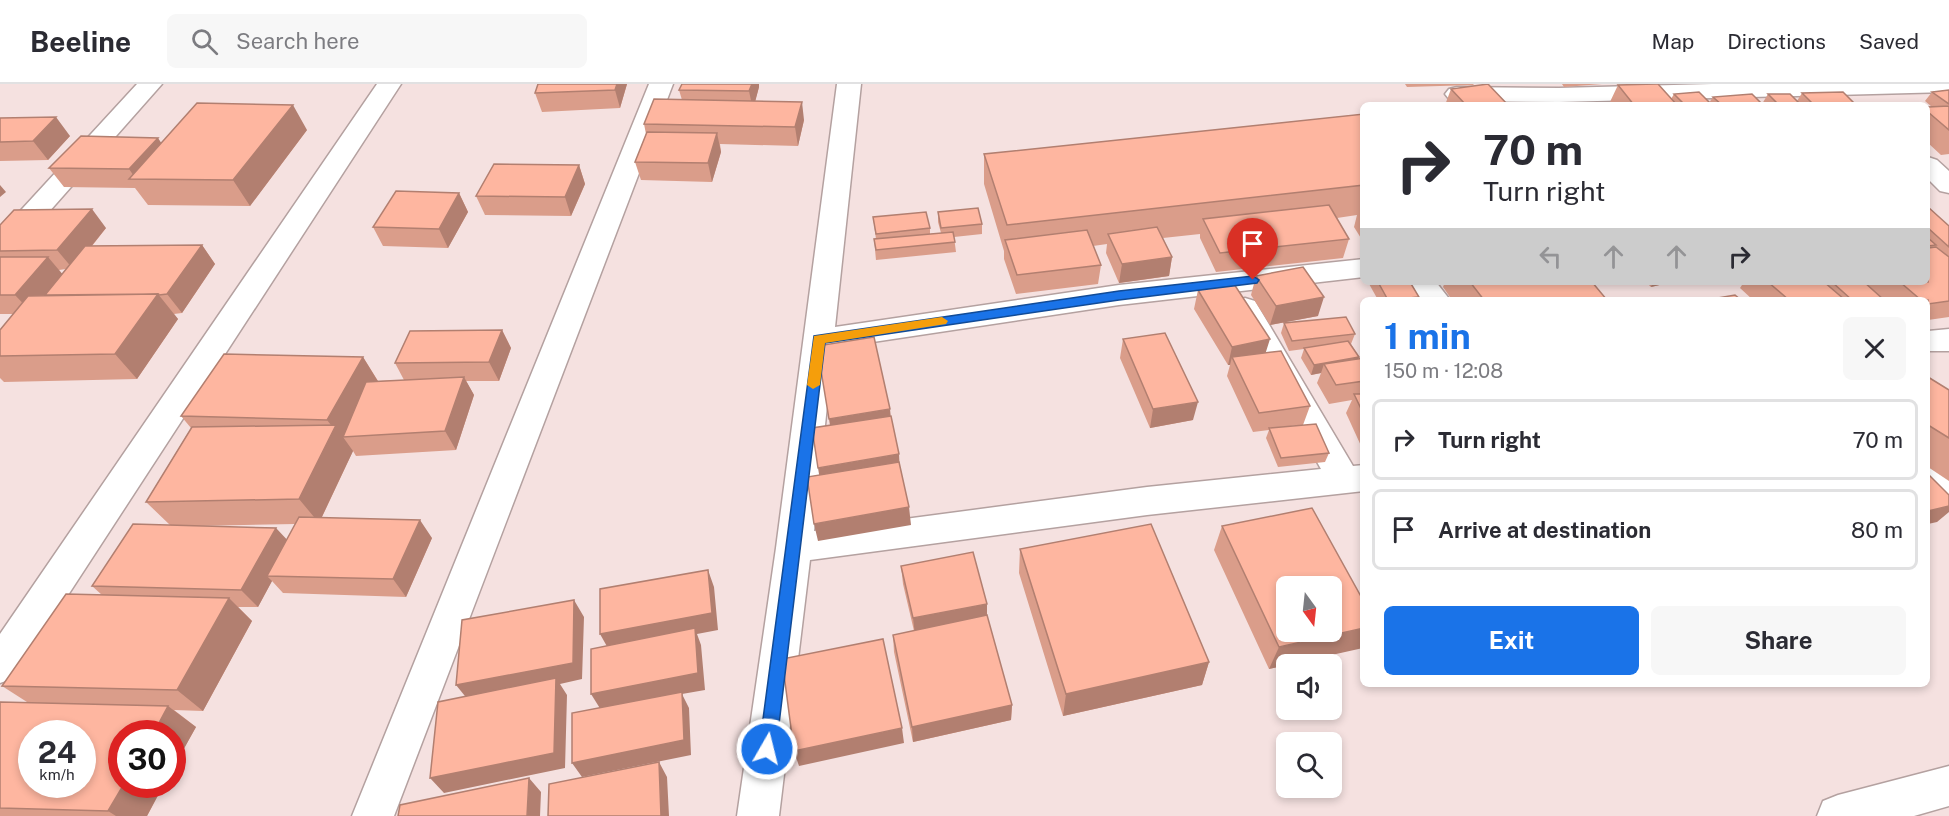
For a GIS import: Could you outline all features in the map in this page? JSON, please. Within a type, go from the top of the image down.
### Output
[{"type":"street","points":[[0,250],[150,84]]},
{"type":"street","points":[[0,666],[389,84]]},
{"type":"street","points":[[373,816],[661,84]]},
{"type":"street","points":[[758,816],[794,548],[849,84]]},
{"type":"street","points":[[1457,94],[1559,94],[1840,85],[1949,85]]},
{"type":"street","points":[[1840,85],[1859,102]]},
{"type":"street","points":[[1933,171],[1949,185]]},
{"type":"street","points":[[819,339],[1119,296],[1360,268]]},
{"type":"street","points":[[794,548],[1147,501],[1354,479],[1231,283]]},
{"type":"street","points":[[1423,285],[1433,297]]},
{"type":"street","points":[[1930,341],[1949,339]]},
{"type":"street","points":[[1930,474],[1949,486]]},
{"type":"street","points":[[1838,816],[1949,786]]},
{"type":"building","points":[[538,84],[617,84],[615,90],[535,93]]},
{"type":"building","points":[[682,84],[752,84],[749,91],[679,90]]},
{"type":"building","points":[[1488,84],[1505,102],[1463,102],[1451,89]]},
{"type":"building","points":[[1658,84],[1674,102],[1632,102],[1618,85]]},
{"type":"building","points":[[1949,90],[1949,104],[1932,92]]},
{"type":"building","points":[[1699,92],[1709,102],[1682,102],[1674,94]]},
{"type":"building","points":[[1843,92],[1853,102],[1811,102],[1802,93]]},
{"type":"building","points":[[1752,94],[1760,102],[1719,102],[1713,97]]},
{"type":"building","points":[[1768,94],[1790,94],[1798,102],[1776,102]]},
{"type":"building","points":[[654,99],[802,102],[795,127],[644,124]]},
{"type":"building","points":[[197,103],[293,105],[233,180],[129,179]]},
{"type":"building","points":[[1949,106],[1949,130],[1930,114],[1930,107]]},
{"type":"building","points":[[1360,114],[1360,185],[1007,225],[984,154]]},
{"type":"building","points":[[56,117],[33,141],[0,142],[0,118]]},
{"type":"building","points":[[647,132],[717,133],[708,163],[635,162]]},
{"type":"building","points":[[81,136],[158,138],[129,169],[49,168]]},
{"type":"building","points":[[494,164],[579,165],[565,197],[476,196]]},
{"type":"building","points":[[396,191],[459,193],[439,229],[373,227]]},
{"type":"building","points":[[1329,205],[1349,239],[1220,253],[1203,219]]},
{"type":"building","points":[[978,208],[982,224],[941,228],[938,212]]},
{"type":"building","points":[[92,209],[57,250],[0,251],[0,225],[14,210]]},
{"type":"building","points":[[1930,209],[1949,226],[1949,247],[1930,230]]},
{"type":"building","points":[[926,212],[930,228],[876,234],[873,217]]},
{"type":"building","points":[[1157,227],[1172,257],[1122,264],[1108,234]]},
{"type":"building","points":[[1087,230],[1101,265],[1017,275],[1005,240]]},
{"type":"building","points":[[953,232],[955,242],[876,250],[874,239]]},
{"type":"building","points":[[202,245],[167,294],[45,295],[85,246]]},
{"type":"building","points":[[1936,247],[1949,257],[1949,301],[1930,304],[1930,297],[1918,297],[1904,285],[1930,285],[1930,248]]},
{"type":"building","points":[[0,257],[48,257],[15,295],[0,295]]},
{"type":"building","points":[[1303,267],[1324,297],[1276,306],[1256,276]]},
{"type":"building","points":[[1234,284],[1270,339],[1232,347],[1198,290]]},
{"type":"building","points":[[1380,285],[1412,285],[1419,297],[1386,297]]},
{"type":"building","points":[[1472,285],[1594,285],[1604,297],[1482,297]]},
{"type":"building","points":[[1772,285],[1828,285],[1842,297],[1786,297]]},
{"type":"building","points":[[1835,285],[1867,285],[1881,297],[1849,297]]},
{"type":"building","points":[[158,294],[115,354],[0,356],[0,330],[28,296]]},
{"type":"building","points":[[1346,317],[1355,334],[1292,341],[1284,323]]},
{"type":"building","points":[[502,330],[489,362],[395,363],[410,331]]},
{"type":"building","points":[[1165,333],[1198,402],[1153,409],[1123,339]]},
{"type":"building","points":[[874,337],[890,409],[829,419],[817,346]]},
{"type":"building","points":[[1348,341],[1359,357],[1314,365],[1304,348]]},
{"type":"building","points":[[1281,351],[1310,406],[1259,413],[1232,357]]},
{"type":"building","points":[[224,354],[363,357],[327,420],[181,416]]},
{"type":"building","points":[[1360,359],[1360,382],[1336,385],[1324,364]]},
{"type":"building","points":[[464,377],[445,431],[343,437],[366,382]]},
{"type":"building","points":[[1930,378],[1949,390],[1949,438],[1930,426]]},
{"type":"building","points":[[1354,394],[1360,394],[1360,407]]},
{"type":"building","points":[[891,416],[899,454],[818,468],[812,428]]},
{"type":"building","points":[[1316,424],[1329,453],[1281,458],[1269,428]]},
{"type":"building","points":[[336,425],[299,499],[146,502],[192,427]]},
{"type":"building","points":[[899,462],[909,507],[814,524],[807,477]]},
{"type":"building","points":[[1930,476],[1949,495],[1949,506],[1930,511]]},
{"type":"building","points":[[1312,508],[1360,595],[1360,629],[1342,633],[1342,576],[1276,576],[1276,641],[1222,526]]},
{"type":"building","points":[[299,517],[420,520],[393,579],[267,576]]},
{"type":"building","points":[[133,524],[276,528],[241,590],[92,586]]},
{"type":"building","points":[[1151,524],[1209,662],[1066,694],[1020,549]]},
{"type":"building","points":[[973,552],[987,604],[913,618],[901,566]]},
{"type":"building","points":[[708,570],[712,613],[600,634],[600,589]]},
{"type":"building","points":[[66,594],[229,598],[177,690],[2,686]]},
{"type":"building","points":[[574,600],[573,663],[456,685],[462,620]]},
{"type":"building","points":[[987,615],[1012,705],[912,727],[893,635]]},
{"type":"building","points":[[695,628],[698,673],[591,694],[591,649]]},
{"type":"building","points":[[883,639],[902,728],[794,751],[782,659]]},
{"type":"building","points":[[1277,642],[1301,642],[1279,647]]},
{"type":"building","points":[[556,678],[554,753],[430,778],[438,702]]},
{"type":"building","points":[[682,692],[684,740],[572,763],[572,713]]},
{"type":"building","points":[[0,702],[168,706],[160,720],[108,720],[108,798],[116,798],[108,811],[0,808]]},
{"type":"building","points":[[659,762],[661,816],[548,816],[549,784]]},
{"type":"building","points":[[529,778],[527,816],[398,816],[400,805]]},
{"type":"slow traffic","points":[[813,385],[819,339],[942,321]]},
{"type":"route","points":[[767,749],[819,339],[1119,296],[1253,280]]}]
